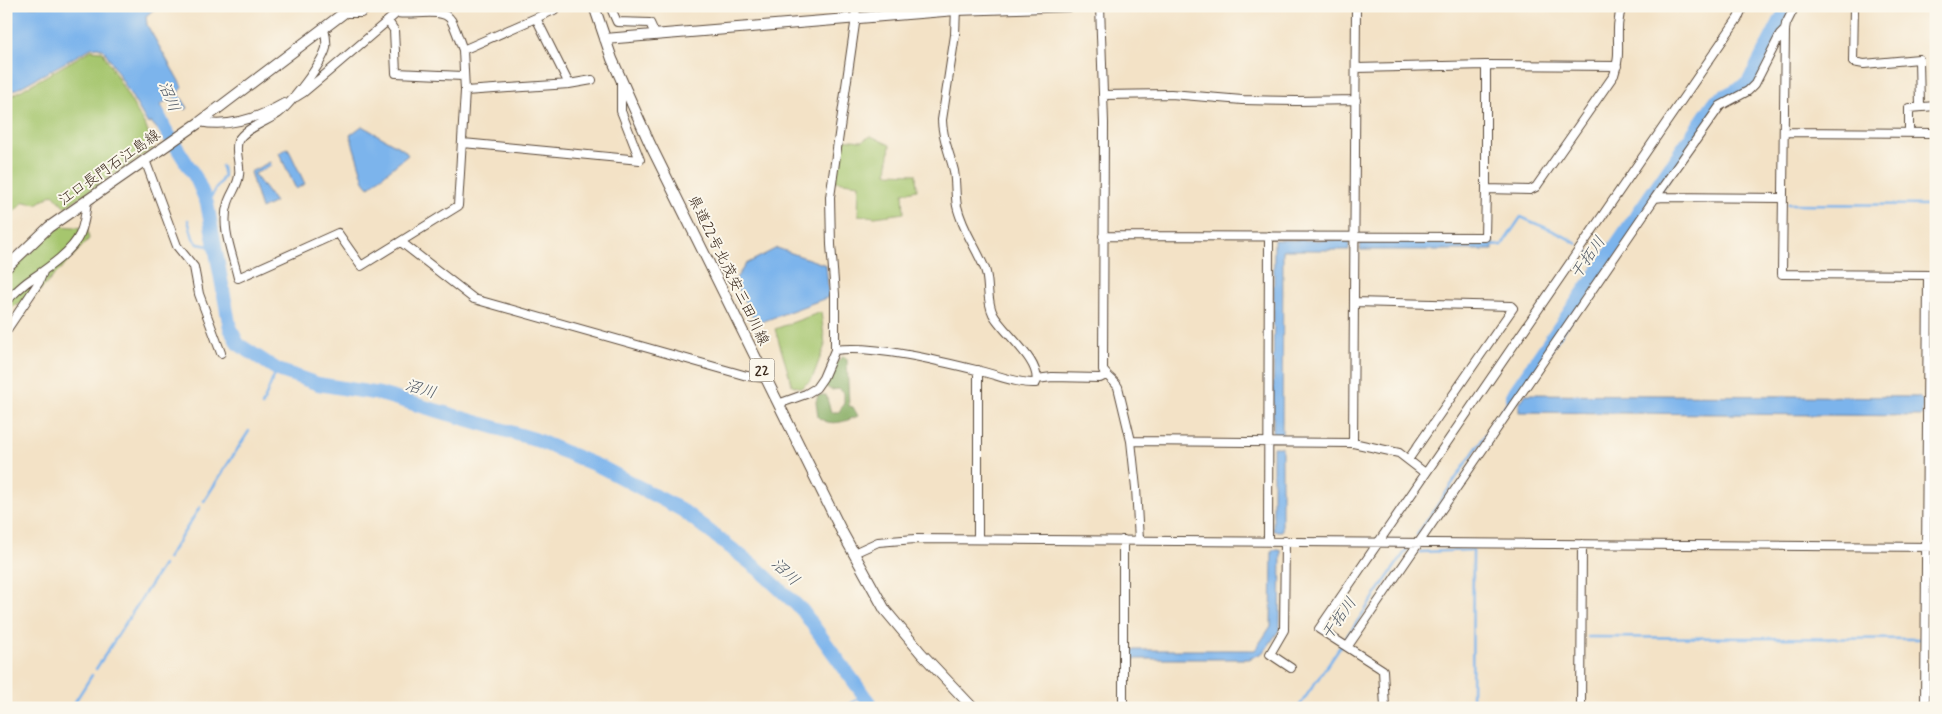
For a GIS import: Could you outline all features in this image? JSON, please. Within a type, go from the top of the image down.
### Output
[{"type":"main road","name":"江口長門石江島線","points":[[6,268],[50,227],[200,122],[353,6]]},
{"type":"main road","name":"県道22号北茂安三田川線","points":[[594,6],[621,80],[650,144],[842,532],[885,610],[921,653],[973,708]]},
{"type":"main road","points":[[605,39],[956,8],[1073,6]]},
{"type":"street","points":[[344,13],[361,14],[370,6]]},
{"type":"street","points":[[200,122],[213,125],[233,124],[271,111],[304,92],[405,6]]},
{"type":"street","points":[[463,50],[554,10],[558,6]]},
{"type":"street","points":[[610,6],[617,22],[650,23],[655,34]]},
{"type":"street","points":[[778,404],[806,394],[816,388],[823,378],[835,350],[835,294],[830,197],[856,17],[855,6]]},
{"type":"street","points":[[1100,6],[1103,95],[1103,370],[1106,375],[1115,381],[1118,387],[1132,441],[1139,540]]},
{"type":"street","points":[[1353,443],[1356,6]]},
{"type":"street","points":[[1486,189],[1530,190],[1536,187],[1614,75],[1617,66],[1617,23],[1622,6]]},
{"type":"street","points":[[1385,708],[1383,670],[1319,629],[1738,18],[1743,6]]},
{"type":"street","points":[[1795,6],[1785,30],[1782,274],[1932,275],[1931,546],[1925,708]]},
{"type":"street","points":[[1854,6],[1853,62],[1864,64],[1918,58],[1920,107]]},
{"type":"street","points":[[956,8],[955,35],[942,120],[942,133],[954,173],[957,206],[964,229],[988,280],[990,305],[993,315],[1030,361],[1037,379]]},
{"type":"street","points":[[324,29],[327,40],[321,60],[292,98],[279,112],[244,134],[239,140],[237,150],[240,170],[239,179],[228,201],[225,214],[225,226],[238,278],[338,234],[361,266],[458,206],[465,91],[463,50],[450,18],[444,14],[435,12],[398,13]]},
{"type":"street","points":[[536,18],[569,84]]},
{"type":"street","points":[[388,21],[394,30],[396,73],[463,76]]},
{"type":"street","points":[[1344,644],[1419,543],[1720,106],[1748,91],[1755,84],[1780,35],[1785,30]]},
{"type":"street","points":[[1103,236],[1485,237],[1486,65]]},
{"type":"street","points":[[1356,68],[1486,65],[1617,66]]},
{"type":"street","points":[[465,91],[569,84],[592,80]]},
{"type":"street","points":[[463,143],[640,160],[622,110],[621,80]]},
{"type":"street","points":[[1103,95],[1171,94],[1242,100],[1356,100]]},
{"type":"street","points":[[1908,133],[1909,108],[1936,106]]},
{"type":"street","points":[[1784,132],[1936,133]]},
{"type":"street","points":[[145,160],[177,246],[194,267],[199,294],[221,353]]},
{"type":"street","points":[[1655,198],[1783,198]]},
{"type":"street","points":[[6,301],[29,281],[43,272],[72,245],[80,235],[84,224],[87,200]]},
{"type":"street","points":[[1268,541],[1269,236]]},
{"type":"street","points":[[401,242],[474,299],[748,376],[765,378]]},
{"type":"street","points":[[6,331],[39,282],[43,272]]},
{"type":"street","points":[[1354,302],[1511,306],[1512,308],[1408,460]]},
{"type":"street","points":[[835,350],[846,348],[880,352],[978,370],[1031,384],[1036,383],[1037,379],[1052,377],[1100,378],[1106,375]]},
{"type":"street","points":[[978,370],[978,539]]},
{"type":"street","points":[[1132,441],[1353,443],[1399,453],[1425,473]]},
{"type":"street","points":[[854,553],[878,542],[914,539],[1931,546]]},
{"type":"street","points":[[1123,540],[1123,708]]},
{"type":"street","points":[[1285,541],[1284,630],[1270,654],[1291,668]]},
{"type":"street","points":[[1582,544],[1582,708]]},
{"type":"green space","points":[[91,50],[102,51],[146,127],[153,148],[65,207],[53,194],[37,204],[24,202],[10,215],[6,234],[6,99]]},
{"type":"green space","points":[[871,136],[890,145],[887,173],[916,174],[917,190],[903,193],[904,213],[875,217],[858,215],[859,184],[835,181],[842,139],[862,141]]},
{"type":"green space","points":[[61,226],[87,228],[89,239],[32,299],[14,306],[6,312],[6,274]]},
{"type":"green space","points":[[821,312],[825,345],[812,379],[801,388],[792,385],[775,329]]},
{"type":"green space","points":[[844,356],[847,359],[849,406],[853,407],[858,416],[842,422],[827,422],[818,417],[816,402],[818,395],[826,395],[831,412],[839,412],[844,403],[844,393],[839,389],[831,390],[825,386],[831,369]]},
{"type":"water","points":[[6,6],[158,6],[146,16],[147,25],[183,88],[178,92],[188,108],[185,110],[173,96],[161,105],[169,127],[160,132],[151,122],[148,124],[104,50],[98,47],[91,48],[6,95]]},
{"type":"water","points":[[362,126],[404,150],[408,155],[369,187],[364,181],[350,135]]},
{"type":"water","points":[[288,148],[305,184],[296,189],[279,153]]},
{"type":"water","points":[[270,162],[271,166],[254,174],[275,202],[261,209],[250,172]]},
{"type":"water","points":[[1274,240],[1349,240],[1349,250],[1283,250],[1282,437],[1273,436]]},
{"type":"water","points":[[1361,241],[1493,241],[1493,250],[1360,250]]},
{"type":"water","points":[[777,248],[826,265],[829,297],[756,324],[734,281],[746,264]]},
{"type":"water","points":[[1526,394],[1919,397],[1923,401],[1922,416],[1519,412],[1519,404]]},
{"type":"water","points":[[1936,399],[1936,708],[1931,708],[1933,554],[1935,553],[1935,537],[1933,537],[1934,401]]},
{"type":"water","points":[[1273,447],[1282,447],[1282,531],[1273,531]]},
{"type":"water","points":[[1272,550],[1281,550],[1280,629],[1264,652],[1249,659],[1130,659],[1130,650],[1255,650],[1271,626]]},
{"type":"waterway","points":[[1237,7],[1242,6]]},
{"type":"waterway","name":"干拓川","points":[[1512,396],[1714,103],[1748,83],[1788,6]]},
{"type":"waterway","name":"沼川","points":[[157,112],[165,129],[196,178],[207,203],[230,328],[238,344],[278,370],[318,384],[380,394],[534,439],[603,468],[682,510],[758,569],[802,610],[873,708]]},
{"type":"waterway","points":[[207,203],[224,176],[222,166]]},
{"type":"waterway","points":[[1788,204],[1936,205]]},
{"type":"waterway","points":[[1492,246],[1502,245],[1521,217],[1577,244]]},
{"type":"waterway","points":[[188,220],[193,238],[198,244],[214,247]]},
{"type":"waterway","points":[[1584,249],[1604,263]]},
{"type":"waterway","points":[[262,406],[275,373],[278,370]]},
{"type":"waterway","name":"干拓川","points":[[1417,535],[1512,396]]},
{"type":"waterway","points":[[204,501],[249,431]]},
{"type":"waterway","points":[[167,559],[200,507]]},
{"type":"waterway","name":"干拓川","points":[[1298,708],[1407,549]]},
{"type":"waterway","points":[[1420,552],[1473,550],[1472,708]]},
{"type":"waterway","points":[[96,669],[163,565]]},
{"type":"waterway","points":[[1588,637],[1922,639]]},
{"type":"waterway","points":[[71,708],[92,675]]},
{"type":"waterway","points":[[845,708],[864,694]]}]
